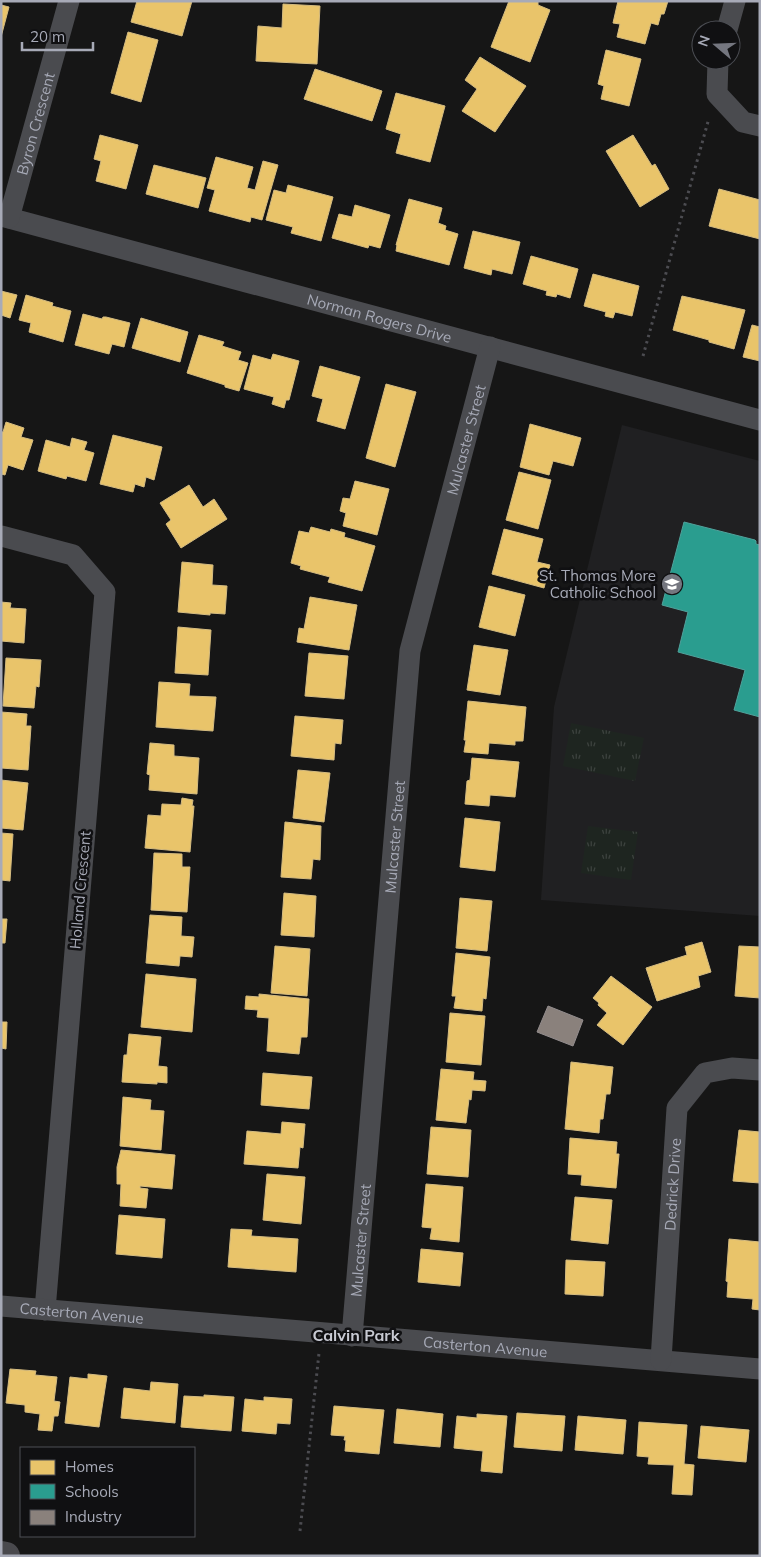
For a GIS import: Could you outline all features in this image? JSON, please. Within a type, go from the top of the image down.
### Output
[{"type":"main road","points":[[1,1555],[6,1556]]},
{"type":"street","name":"Byron Crescent","points":[[5,217],[69,1]]},
{"type":"street","points":[[730,20],[735,1]]},
{"type":"street","points":[[718,70],[717,94],[743,122],[760,126]]},
{"type":"street","name":"Norman Rogers Drive","points":[[5,217],[760,420]]},
{"type":"street","name":"Mulcaster Street","points":[[352,1336],[410,651],[490,347]]},
{"type":"street","name":"Holland Crescent","points":[[1,536],[73,555],[105,592],[44,1310]]},
{"type":"street","name":"Dedrick Drive","points":[[661,1360],[677,1108],[705,1073],[732,1068],[760,1070]]},
{"type":"street","name":"Casterton Avenue","points":[[1,1306],[661,1360],[760,1370]]},
{"type":"path","points":[[643,356],[702,137],[717,94]]},
{"type":"path","points":[[300,1532],[318,1355],[322,1333]]},
{"type":"shaded area","name":"St. Thomas More Catholic School","points":[[622,425],[760,461],[760,916],[541,900],[554,707]]},
{"type":"green space","points":[[571,723],[644,738],[635,781],[563,766]]},
{"type":"green space","points":[[588,826],[638,832],[631,880],[581,873]]},
{"type":"building: Homes","points":[[137,1],[192,1],[182,36],[131,22]]},
{"type":"building: Homes","points":[[509,1],[538,1],[538,5],[550,10],[530,62],[491,47]]},
{"type":"building: Homes","points":[[618,1],[668,1],[658,25],[651,23],[645,44],[617,37],[620,24],[613,23]]},
{"type":"building: Homes","points":[[283,4],[320,6],[317,64],[256,61],[258,26],[282,28]]},
{"type":"building: Homes","points":[[1,5],[9,7],[1,37]]},
{"type":"building: Homes","points":[[128,32],[158,40],[141,102],[111,93]]},
{"type":"building: Homes","points":[[606,50],[641,59],[629,106],[601,99],[604,86],[598,84]]},
{"type":"building: Homes","points":[[480,57],[526,86],[495,132],[462,111],[477,89],[465,80]]},
{"type":"building: Homes","points":[[315,69],[382,91],[372,121],[304,99]]},
{"type":"building: Homes","points":[[396,93],[445,106],[430,162],[396,153],[401,134],[386,129]]},
{"type":"building: Homes","points":[[100,135],[138,145],[126,189],[96,181],[101,161],[94,159]]},
{"type":"building: Homes","points":[[633,135],[652,166],[655,164],[669,189],[640,207],[606,151]]},
{"type":"building: Homes","points":[[216,157],[253,167],[247,188],[255,190],[263,161],[278,165],[262,220],[251,217],[250,222],[209,211],[215,190],[207,188]]},
{"type":"building: Homes","points":[[154,165],[206,178],[198,208],[146,194]]},
{"type":"building: Homes","points":[[288,185],[333,197],[321,241],[291,233],[293,227],[266,220],[274,190],[286,193]]},
{"type":"building: Homes","points":[[719,189],[760,200],[760,239],[709,226]]},
{"type":"building: Homes","points":[[409,199],[442,208],[438,223],[446,226],[445,230],[458,234],[449,265],[396,251]]},
{"type":"building: Homes","points":[[355,205],[390,215],[380,248],[369,245],[368,248],[332,238],[339,214],[352,217]]},
{"type":"building: Homes","points":[[473,231],[520,242],[512,274],[492,269],[491,275],[464,268]]},
{"type":"building: Homes","points":[[531,256],[578,269],[570,298],[557,294],[556,297],[546,295],[547,291],[523,284]]},
{"type":"building: Homes","points":[[593,274],[639,286],[632,316],[615,312],[613,318],[605,316],[606,312],[584,306]]},
{"type":"building: Homes","points":[[1,291],[17,295],[10,318],[1,315]]},
{"type":"building: Homes","points":[[26,295],[53,303],[52,306],[71,311],[63,342],[29,332],[31,323],[19,320]]},
{"type":"building: Homes","points":[[682,296],[745,310],[734,349],[673,330]]},
{"type":"building: Homes","points":[[83,314],[130,323],[124,347],[112,344],[109,354],[75,345]]},
{"type":"building: Homes","points":[[141,318],[188,332],[180,362],[132,348]]},
{"type":"building: Homes","points":[[752,325],[760,327],[760,361],[743,357]]},
{"type":"building: Homes","points":[[199,335],[224,342],[222,346],[241,352],[238,360],[248,363],[239,391],[187,373]]},
{"type":"building: Homes","points":[[273,354],[299,361],[289,400],[286,400],[284,408],[272,404],[274,397],[244,389],[253,355],[271,360]]},
{"type":"building: Homes","points":[[320,366],[360,377],[345,429],[317,421],[323,399],[312,396]]},
{"type":"building: Homes","points":[[386,384],[416,392],[395,467],[366,458]]},
{"type":"building: Homes","points":[[6,422],[24,428],[21,437],[33,440],[23,470],[8,465],[5,475],[1,474],[1,432],[3,432]]},
{"type":"building: Homes","points":[[530,424],[581,438],[573,466],[553,461],[549,475],[520,467]]},
{"type":"building: Homes","points":[[113,435],[162,447],[154,480],[146,477],[144,487],[135,484],[133,492],[100,484]]},
{"type":"building: Homes","points":[[72,438],[87,442],[84,450],[94,453],[86,481],[67,476],[66,479],[38,471],[46,440],[70,447]]},
{"type":"building: Homes","points":[[519,472],[551,480],[538,529],[506,520]]},
{"type":"building: Homes","points":[[355,481],[389,489],[377,535],[343,526],[346,513],[340,511],[343,498],[350,499]]},
{"type":"building: Homes","points":[[189,485],[203,507],[214,499],[227,519],[181,548],[166,524],[171,520],[160,503]]},
{"type":"building: Homes","points":[[311,527],[330,532],[331,529],[345,533],[344,537],[375,546],[362,591],[328,582],[330,577],[300,569],[301,566],[291,563],[299,531],[309,533]]},
{"type":"building: Homes","points":[[504,529],[543,539],[537,562],[550,565],[544,588],[492,574]]},
{"type":"building: Homes","points":[[182,562],[213,565],[212,585],[227,586],[225,614],[210,613],[210,615],[178,612]]},
{"type":"building: Homes","points":[[489,586],[525,595],[515,636],[479,627]]},
{"type":"building: Homes","points":[[310,597],[357,605],[349,650],[297,642],[299,628],[304,629]]},
{"type":"building: Homes","points":[[1,602],[11,603],[10,608],[26,609],[24,643],[1,641]]},
{"type":"building: Homes","points":[[178,627],[211,630],[208,675],[175,673]]},
{"type":"building: Homes","points":[[474,645],[508,650],[500,695],[467,690]]},
{"type":"building: Homes","points":[[309,653],[348,656],[344,699],[305,696]]},
{"type":"building: Homes","points":[[6,658],[41,660],[39,687],[36,686],[34,708],[3,706]]},
{"type":"building: Homes","points":[[159,682],[190,684],[189,696],[216,697],[213,731],[156,727]]},
{"type":"building: Homes","points":[[468,701],[526,707],[523,741],[515,741],[515,745],[489,743],[488,754],[464,752]]},
{"type":"building: Homes","points":[[1,712],[27,714],[26,726],[31,726],[28,770],[1,768]]},
{"type":"building: Homes","points":[[295,716],[343,720],[341,744],[335,743],[334,760],[291,756]]},
{"type":"building: Homes","points":[[150,743],[174,745],[174,756],[199,758],[197,794],[149,790],[150,775],[147,774]]},
{"type":"building: Homes","points":[[472,758],[519,762],[515,797],[490,795],[489,806],[465,804]]},
{"type":"building: Homes","points":[[298,770],[330,773],[324,822],[293,818]]},
{"type":"building: Homes","points":[[1,780],[28,783],[23,830],[1,828]]},
{"type":"building: Homes","points":[[182,798],[193,800],[192,806],[194,806],[190,852],[145,848],[148,815],[161,816],[162,804],[181,805]]},
{"type":"building: Homes","points":[[465,818],[500,822],[495,871],[460,867]]},
{"type":"building: Homes","points":[[285,822],[321,826],[320,860],[313,859],[311,879],[281,877]]},
{"type":"building: Homes","points":[[1,833],[13,834],[10,881],[1,880]]},
{"type":"building: Homes","points":[[154,853],[182,854],[182,867],[190,867],[187,912],[151,910]]},
{"type":"building: Homes","points":[[284,893],[316,896],[314,937],[281,935]]},
{"type":"building: Homes","points":[[460,898],[492,901],[487,951],[456,948]]},
{"type":"building: Homes","points":[[150,915],[182,917],[181,936],[194,937],[192,957],[180,956],[179,966],[146,963]]},
{"type":"building: Homes","points":[[1,919],[7,919],[5,943],[1,943]]},
{"type":"building: Homes","points":[[702,942],[711,972],[698,976],[700,987],[657,1001],[646,968],[687,955],[685,947]]},
{"type":"building: Homes","points":[[275,946],[310,949],[307,996],[271,993]]},
{"type":"building: Homes","points":[[739,946],[760,947],[760,998],[735,996]]},
{"type":"building: Homes","points":[[456,953],[490,957],[486,999],[483,998],[482,1011],[454,1008],[456,996],[452,996]]},
{"type":"building: Homes","points":[[146,974],[196,979],[192,1032],[141,1027]]},
{"type":"building: Homes","points":[[611,976],[652,1007],[623,1045],[597,1025],[607,1013],[593,998]]},
{"type":"building: Homes","points":[[259,994],[309,999],[307,1037],[301,1037],[299,1054],[267,1051],[269,1018],[257,1017],[258,1010],[245,1009],[246,996],[259,997]]},
{"type":"building: Homes","points":[[450,1013],[485,1016],[481,1065],[446,1062]]},
{"type":"building: Homes","points":[[1,1022],[7,1022],[6,1049],[1,1048]]},
{"type":"building: Homes","points":[[129,1034],[161,1037],[158,1066],[167,1067],[167,1083],[122,1082],[124,1055],[127,1055]]},
{"type":"building: Homes","points":[[571,1062],[613,1067],[610,1094],[606,1094],[599,1133],[565,1129]]},
{"type":"building: Homes","points":[[441,1069],[474,1072],[473,1080],[486,1081],[485,1091],[472,1090],[466,1123],[436,1120]]},
{"type":"building: Homes","points":[[263,1073],[312,1077],[309,1109],[261,1105]]},
{"type":"building: Homes","points":[[123,1097],[151,1100],[150,1110],[164,1111],[161,1150],[120,1146]]},
{"type":"building: Homes","points":[[282,1122],[305,1124],[303,1148],[300,1147],[298,1168],[244,1164],[247,1131],[281,1134]]},
{"type":"building: Homes","points":[[431,1127],[471,1130],[468,1177],[427,1174]]},
{"type":"building: Homes","points":[[739,1130],[760,1132],[760,1183],[733,1181]]},
{"type":"building: Homes","points":[[570,1138],[617,1142],[616,1154],[619,1154],[616,1188],[581,1185],[582,1175],[568,1174]]},
{"type":"building: Homes","points":[[121,1150],[175,1155],[172,1189],[140,1186],[140,1188],[148,1189],[146,1208],[120,1206],[121,1184],[117,1184],[117,1167]]},
{"type":"building: Homes","points":[[267,1174],[305,1177],[301,1224],[263,1220]]},
{"type":"building: Homes","points":[[426,1184],[463,1187],[459,1242],[430,1239],[432,1228],[422,1227]]},
{"type":"building: Homes","points":[[575,1197],[612,1200],[608,1244],[571,1240]]},
{"type":"building: Homes","points":[[119,1215],[165,1219],[162,1258],[116,1254]]},
{"type":"building: Homes","points":[[231,1229],[252,1230],[251,1236],[298,1239],[296,1272],[228,1267]]},
{"type":"building: Homes","points":[[729,1239],[760,1242],[760,1310],[752,1309],[753,1299],[727,1297],[728,1282],[726,1281]]},
{"type":"building: Homes","points":[[421,1249],[463,1253],[460,1286],[418,1282]]},
{"type":"building: Homes","points":[[566,1260],[605,1262],[603,1296],[565,1294]]},
{"type":"building: Homes","points":[[10,1369],[36,1371],[35,1375],[57,1377],[54,1401],[60,1402],[58,1416],[54,1416],[52,1431],[38,1430],[40,1414],[25,1412],[25,1405],[6,1403]]},
{"type":"building: Homes","points":[[88,1374],[107,1376],[99,1427],[65,1423],[70,1377],[88,1379]]},
{"type":"building: Homes","points":[[151,1382],[178,1384],[175,1423],[121,1418],[124,1388],[150,1391]]},
{"type":"building: Homes","points":[[204,1395],[234,1397],[231,1431],[181,1427],[184,1396],[204,1397]]},
{"type":"building: Homes","points":[[264,1397],[292,1399],[290,1424],[277,1423],[276,1434],[242,1431],[245,1399],[264,1401]]},
{"type":"building: Homes","points":[[334,1406],[384,1410],[379,1454],[345,1451],[345,1436],[331,1435]]},
{"type":"building: Homes","points":[[397,1409],[443,1414],[440,1447],[394,1443]]},
{"type":"building: Homes","points":[[517,1413],[565,1416],[562,1451],[514,1447]]},
{"type":"building: Homes","points":[[477,1414],[507,1416],[502,1473],[481,1471],[483,1451],[454,1448],[457,1416],[477,1418]]},
{"type":"building: Homes","points":[[578,1416],[626,1420],[623,1454],[575,1450]]},
{"type":"building: Homes","points":[[639,1422],[687,1425],[684,1464],[694,1465],[692,1495],[672,1494],[674,1465],[648,1464],[649,1457],[637,1456]]},
{"type":"building: Homes","points":[[701,1426],[749,1430],[746,1462],[698,1458]]},
{"type":"building: Schools","points":[[684,522],[755,540],[756,544],[760,545],[760,717],[734,710],[745,670],[678,652],[688,612],[662,605]]},
{"type":"building: Industry","points":[[548,1006],[583,1020],[573,1046],[537,1032]]},
{"type":"place","name":"St. Thomas More Catholic School","points":[[672,584]]},
{"type":"district","name":"Calvin Park","points":[[356,1335]]}]
